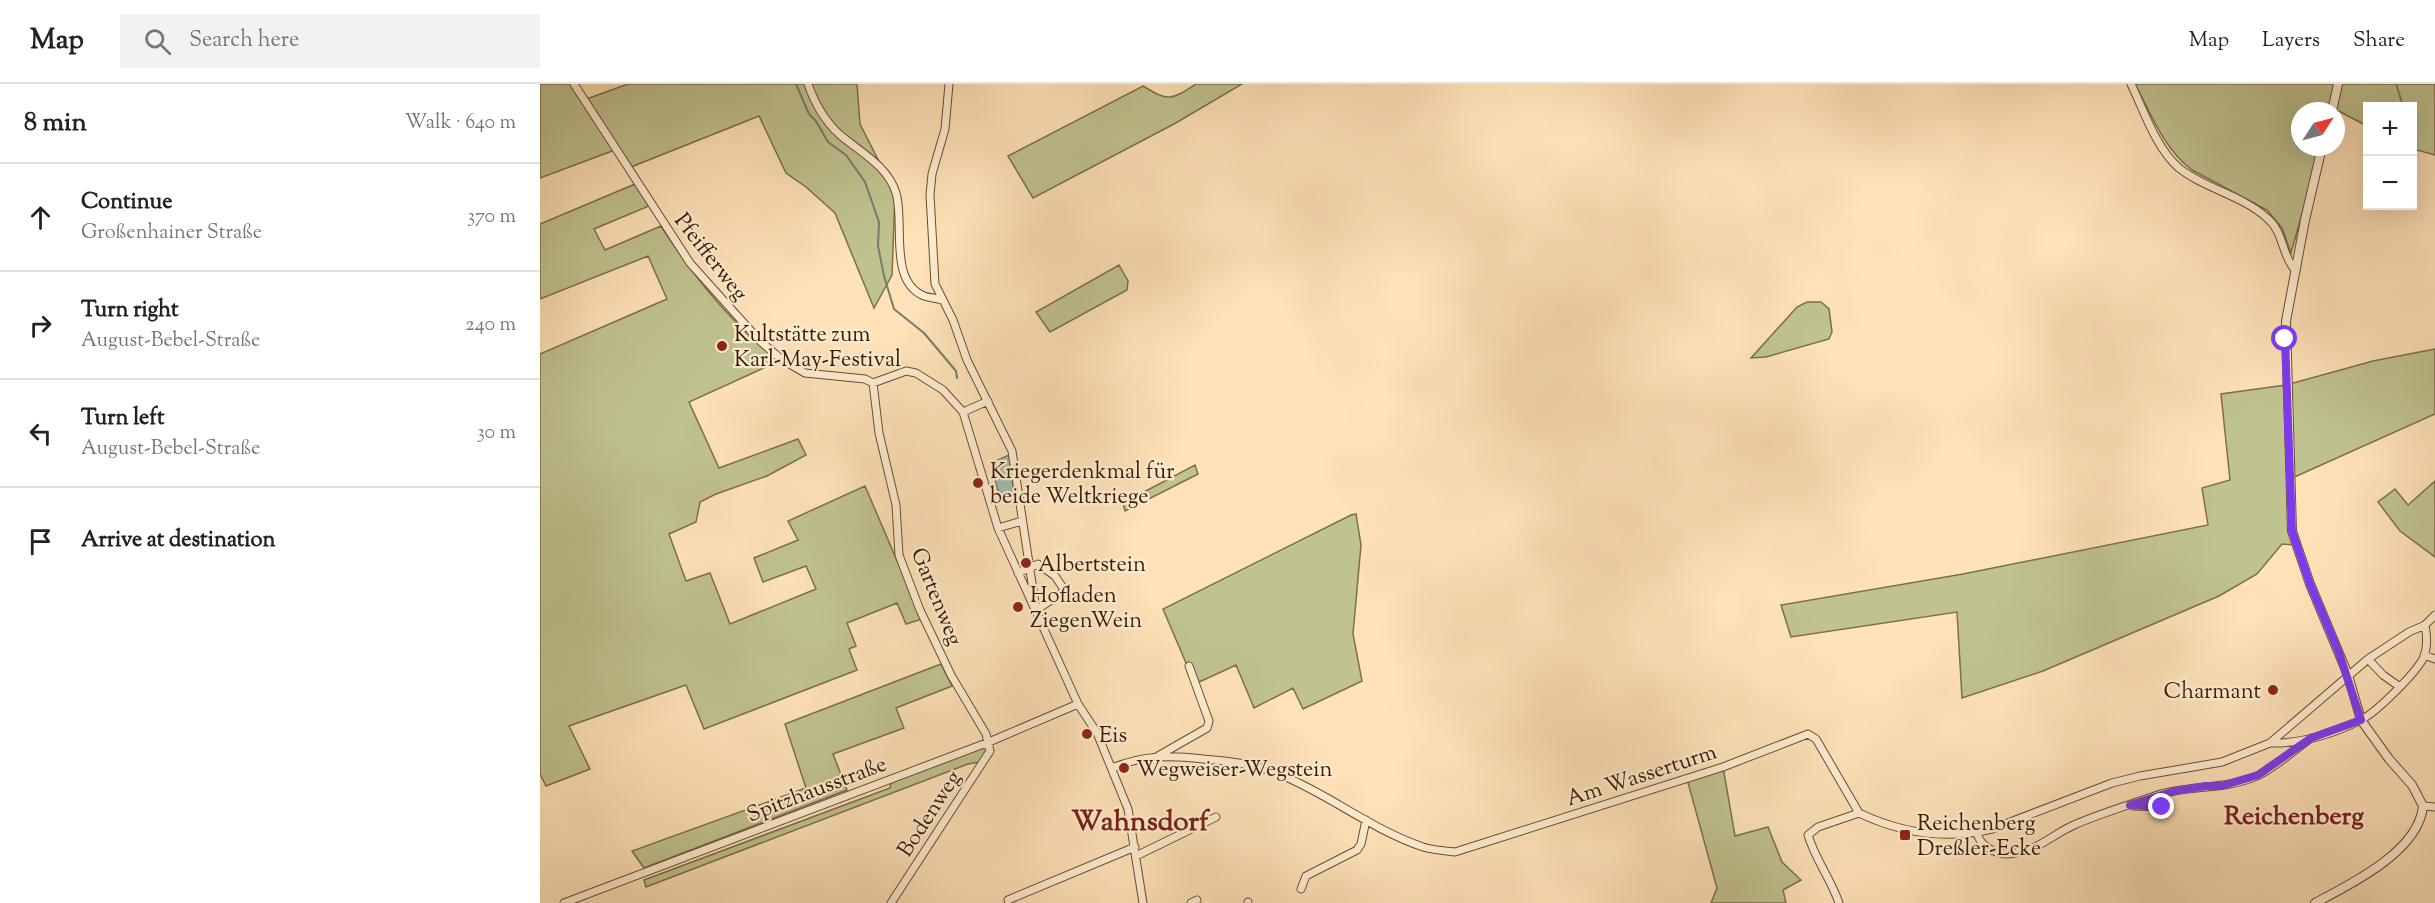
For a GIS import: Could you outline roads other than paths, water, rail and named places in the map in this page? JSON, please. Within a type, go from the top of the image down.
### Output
[{"type":"street","name":"Pfeifferweg","points":[[574,84],[690,263],[759,340],[781,359],[805,373],[865,379],[873,383]]},
{"type":"street","points":[[808,84],[814,103],[825,119],[838,133],[878,165],[889,178],[896,193],[899,211],[900,256],[907,280],[924,296],[942,300]]},
{"type":"street","points":[[949,84],[945,129],[932,174],[930,195],[934,274],[942,300],[953,320],[967,360],[1012,451],[1017,472],[1036,610]]},
{"type":"street","points":[[2131,84],[2170,159],[2194,178],[2266,216],[2280,235],[2288,262],[2295,270]]},
{"type":"street","points":[[2333,102],[2338,84]]},
{"type":"street","points":[[2315,903],[2350,884],[2386,860],[2418,826],[2423,806],[2412,785],[2388,759],[2361,720],[2348,675],[2306,574],[2292,531],[2285,339],[2288,303],[2320,156]]},
{"type":"street","points":[[873,383],[906,371],[916,374],[943,390],[963,412],[998,528],[1078,704],[1097,733],[1128,809],[1143,903]]},
{"type":"street","name":"Gartenweg","points":[[873,383],[879,433],[896,505],[899,555],[920,610],[946,664],[989,742]]},
{"type":"street","points":[[963,412],[988,401]]},
{"type":"street","points":[[998,528],[1022,521]]},
{"type":"street","points":[[1018,573],[1038,564],[1055,576],[1065,591],[1036,610]]},
{"type":"street","points":[[1839,903],[1827,872],[1812,848],[1808,835],[1818,827],[1859,813],[1881,824],[1905,830],[1953,836],[1977,833],[2031,815],[2097,788],[2140,776],[2222,762],[2270,743],[2368,659],[2409,632],[2425,625],[2435,615]]},
{"type":"street","points":[[2270,743],[2286,743],[2311,738],[2361,720],[2400,687],[2424,655],[2428,642],[2425,625]]},
{"type":"street","points":[[2424,655],[2435,659]]},
{"type":"street","points":[[2368,659],[2383,675],[2400,687]]},
{"type":"street","points":[[1158,756],[1166,749],[1207,728],[1209,721],[1189,666]]},
{"type":"street","name":"Spitzhausstraße","points":[[564,903],[989,742],[1078,704]]},
{"type":"street","name":"Am Wasserturm","points":[[1366,819],[1393,835],[1424,848],[1455,852],[1723,767],[1808,734],[1816,739],[1859,813]]},
{"type":"street","points":[[1977,833],[1979,840],[1994,853],[2009,854],[2041,846],[2073,825],[2130,805],[2175,791],[2221,786],[2258,775],[2311,738]]},
{"type":"street","name":"Bodenweg","points":[[891,903],[990,751],[989,742]]},
{"type":"street","points":[[1112,768],[1132,760],[1158,756],[1256,766],[1279,774],[1366,819],[1361,844],[1357,849],[1303,875],[1301,888]]},
{"type":"street","points":[[2130,805],[2162,807]]},
{"type":"street","points":[[2423,806],[2435,807]]},
{"type":"street","points":[[1136,856],[1216,817]]},
{"type":"street","points":[[1008,900],[1135,847]]},
{"type":"waterway","points":[[796,84],[809,114],[816,121],[828,142],[846,155],[865,182],[879,222],[878,246],[894,309],[924,333],[956,371],[957,378]]},
{"type":"waterway","points":[[2396,84],[2402,102]]},
{"type":"place","name":"Kultstätte zum Karl-May-Festival","points":[[722,346]]},
{"type":"place","name":"Kriegerdenkmal für beide Weltkriege","points":[[978,483]]},
{"type":"place","name":"Albertstein","points":[[1026,563]]},
{"type":"place","name":"Hofladen ZiegenWein","points":[[1018,607]]},
{"type":"place","name":"Charmant","points":[[2273,690]]},
{"type":"place","name":"Eis","points":[[1087,734]]},
{"type":"place","name":"Wegweiser-Wegstein","points":[[1124,768]]},
{"type":"place","name":"Reichenberg Dreßler-Ecke","points":[[1905,835]]},
{"type":"district","name":"Reichenberg","points":[[2294,815]]},
{"type":"district","name":"Wahnsdorf","points":[[1140,820]]}]
